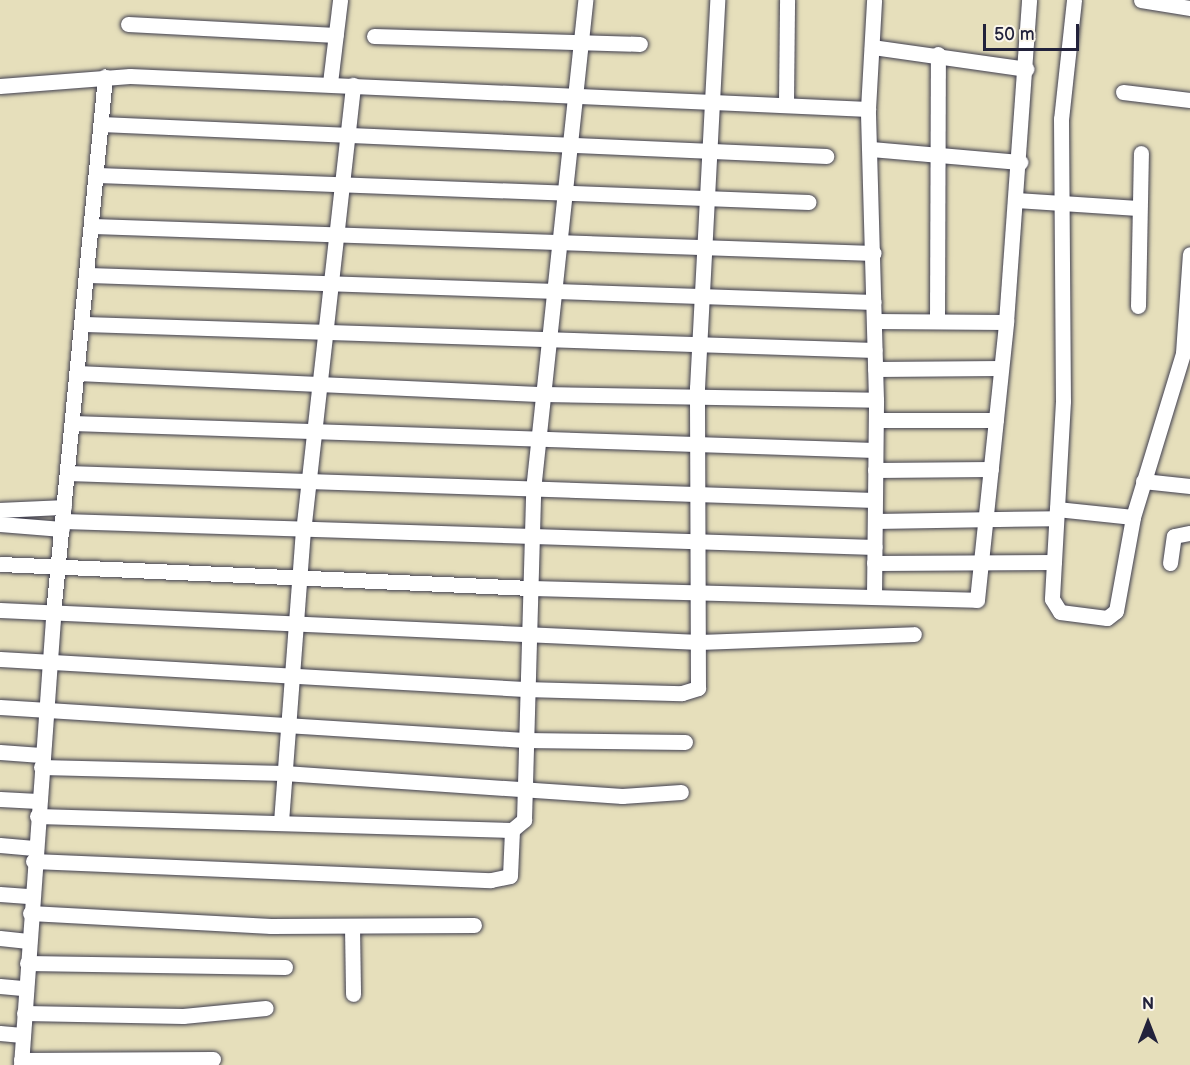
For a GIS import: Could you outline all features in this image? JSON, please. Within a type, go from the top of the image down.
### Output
[{"type":"street","points":[[330,83],[340,0]]},
{"type":"street","points":[[0,799],[37,809],[281,822],[512,830],[524,820],[524,689],[533,490],[563,245],[585,0]]},
{"type":"street","points":[[0,659],[291,673],[524,689],[693,692],[699,681],[700,544],[696,446],[697,396],[707,249],[717,0]]},
{"type":"street","points":[[786,102],[787,0]]},
{"type":"street","points":[[874,0],[868,109],[874,253],[876,400],[874,596]]},
{"type":"street","points":[[0,564],[530,588],[977,600],[1020,162],[1029,0]]},
{"type":"street","points":[[1074,0],[1062,104],[1054,608],[1112,617],[1133,517],[1183,353],[1190,254]]},
{"type":"street","points":[[1142,0],[1190,8]]},
{"type":"street","points":[[128,24],[336,35]]},
{"type":"street","points":[[374,36],[640,44]]},
{"type":"street","points":[[872,47],[938,54],[1026,69]]},
{"type":"street","points":[[937,320],[938,54]]},
{"type":"street","points":[[0,86],[105,77],[714,98],[868,109]]},
{"type":"street","points":[[105,77],[85,324],[77,373],[52,614],[21,1063],[213,1059]]},
{"type":"street","points":[[281,822],[294,626],[303,532],[345,187],[353,85]]},
{"type":"street","points":[[1123,92],[1190,100]]},
{"type":"street","points":[[101,124],[572,146],[712,149],[825,156]]},
{"type":"street","points":[[870,149],[1020,162]]},
{"type":"street","points":[[1138,306],[1138,208],[1141,153]]},
{"type":"street","points":[[98,175],[568,196],[808,202]]},
{"type":"street","points":[[1016,200],[1062,207],[1138,208]]},
{"type":"street","points":[[93,226],[563,245],[874,253]]},
{"type":"street","points":[[89,275],[333,282],[702,299],[874,302]]},
{"type":"street","points":[[874,321],[1006,322]]},
{"type":"street","points":[[85,324],[327,336],[699,348],[875,350]]},
{"type":"street","points":[[875,369],[1001,368]]},
{"type":"street","points":[[77,373],[544,394],[876,400]]},
{"type":"street","points":[[876,420],[996,420]]},
{"type":"street","points":[[72,423],[539,442],[875,450]]},
{"type":"street","points":[[875,470],[991,469]]},
{"type":"street","points":[[67,473],[698,496],[875,500]]},
{"type":"street","points":[[1143,481],[1190,486]]},
{"type":"street","points":[[0,510],[63,519],[303,532],[875,547]]},
{"type":"street","points":[[875,521],[1057,513],[1133,517]]},
{"type":"street","points":[[0,524],[63,519]]},
{"type":"street","points":[[1170,563],[1174,536],[1190,533]]},
{"type":"street","points":[[874,563],[981,565],[1054,562]]},
{"type":"street","points":[[0,610],[294,626],[699,642],[914,634]]},
{"type":"street","points":[[0,706],[524,740],[685,742]]},
{"type":"street","points":[[0,752],[41,761],[524,787],[622,796],[681,792]]},
{"type":"street","points":[[0,845],[34,854],[491,880],[510,876],[512,830]]},
{"type":"street","points":[[0,894],[31,896]]},
{"type":"street","points":[[30,913],[352,927],[474,924]]},
{"type":"street","points":[[352,927],[353,994]]},
{"type":"street","points":[[0,938],[28,941]]},
{"type":"street","points":[[27,963],[285,967]]},
{"type":"street","points":[[0,986],[25,988]]},
{"type":"street","points":[[24,1012],[183,1016],[266,1008]]},
{"type":"street","points":[[0,1034],[22,1035]]}]
